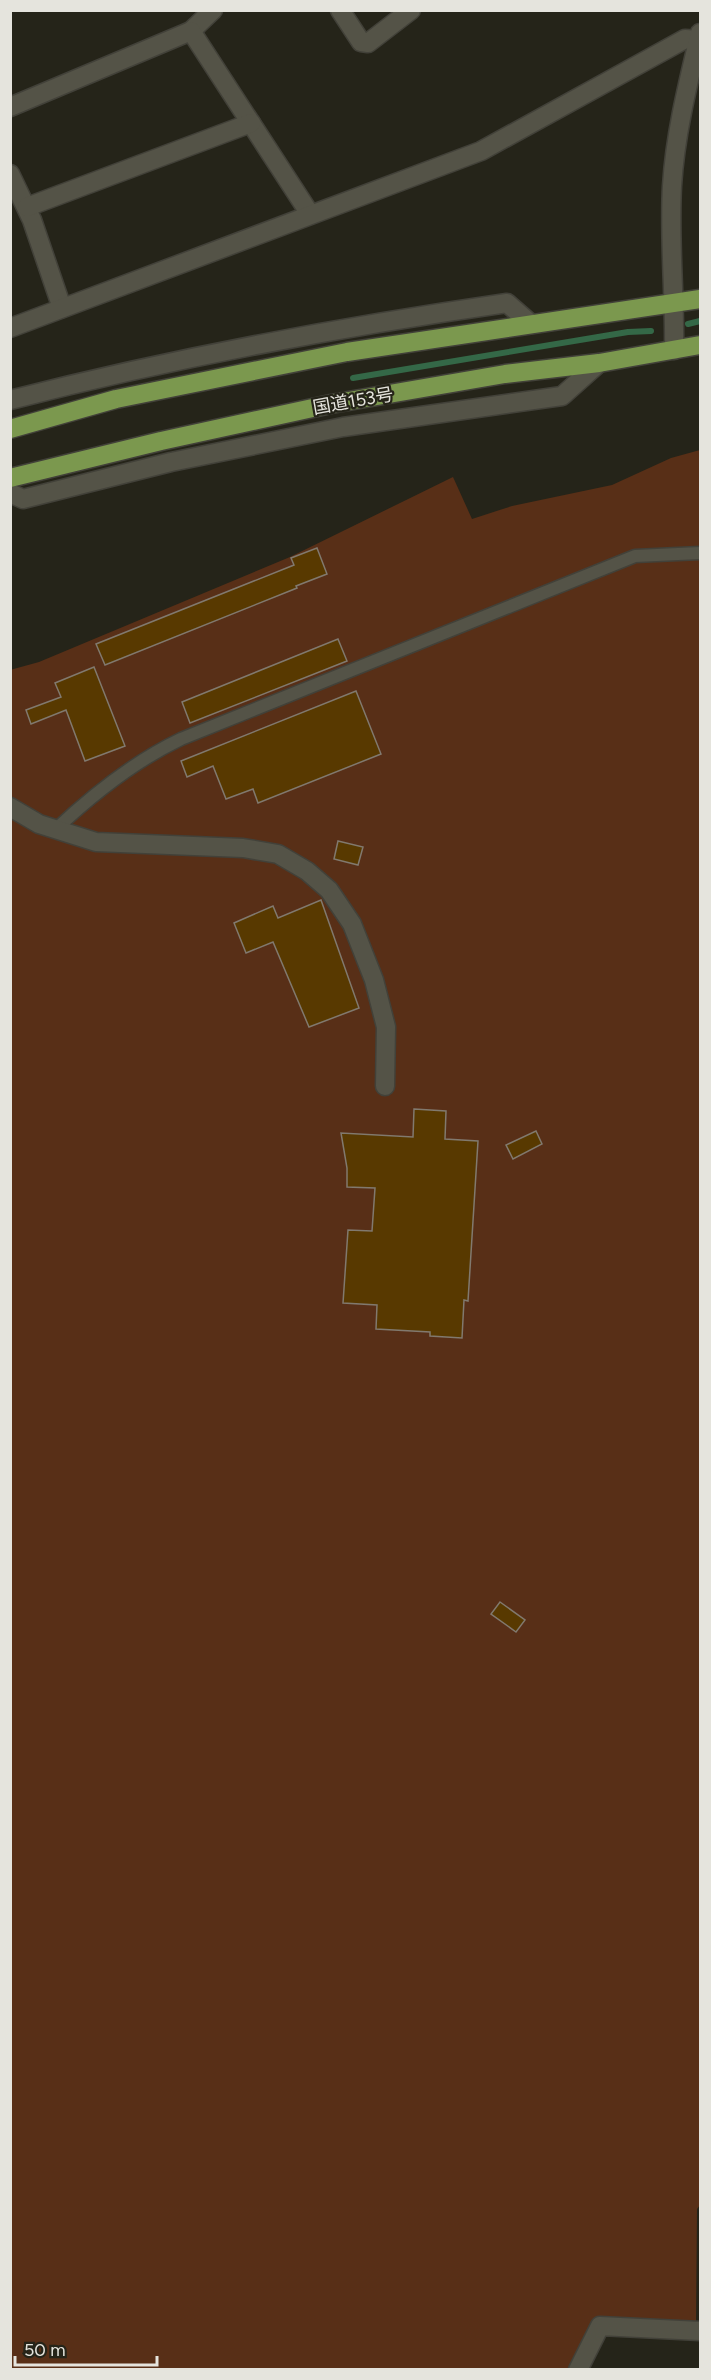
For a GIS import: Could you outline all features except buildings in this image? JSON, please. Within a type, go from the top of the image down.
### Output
[{"type":"highway","points":[[10,429],[116,399],[347,352],[700,299]]},
{"type":"highway","name":"国道153号","points":[[10,478],[161,441],[293,413],[505,374],[599,363],[700,345]]},
{"type":"street","points":[[10,107],[191,32],[213,10]]},
{"type":"street","points":[[340,10],[361,42],[368,43],[411,10]]},
{"type":"street","points":[[191,32],[310,214]]},
{"type":"street","points":[[10,328],[481,151],[685,39],[700,37],[674,158],[671,213],[675,303],[674,350]]},
{"type":"street","points":[[27,207],[251,123]]},
{"type":"street","points":[[10,174],[27,207],[62,308]]},
{"type":"street","points":[[10,400],[80,382],[270,342],[431,314],[507,303],[531,324]]},
{"type":"street","points":[[10,494],[23,499],[171,462],[343,427],[562,396],[599,363]]},
{"type":"street","points":[[293,413],[294,437]]},
{"type":"street","points":[[10,807],[39,824],[96,842],[243,848],[279,854],[307,871],[329,890],[352,924],[374,980],[386,1027],[385,1086]]},
{"type":"street","points":[[578,2370],[600,2326],[700,2331]]},
{"type":"lane","points":[[55,830],[87,800],[150,754],[181,739],[636,556],[700,553]]},
{"type":"shaded area","points":[[700,450],[700,2205],[697,2209],[696,2323],[601,2321],[572,2369],[11,2369],[10,670],[39,662],[290,557],[453,477],[472,519],[512,506],[612,485],[671,458]]},
{"type":"waterway","points":[[688,324],[700,321]]},
{"type":"waterway","points":[[353,378],[628,332],[651,331]]}]
